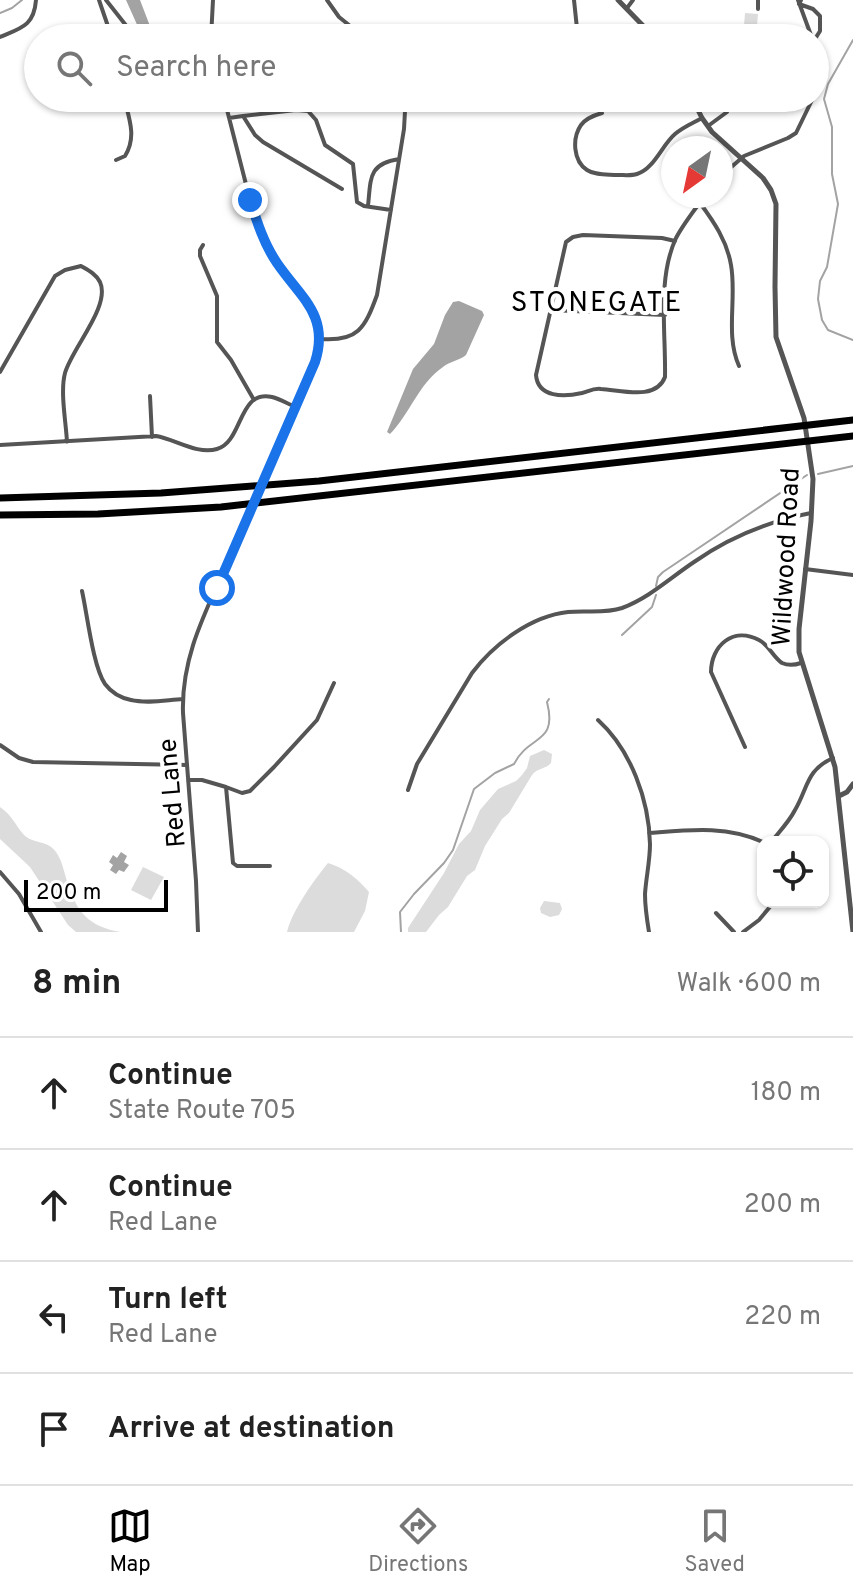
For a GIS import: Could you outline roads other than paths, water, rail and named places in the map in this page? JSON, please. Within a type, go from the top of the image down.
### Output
[{"type":"highway","points":[[0,498],[161,493],[304,483],[853,420]]},
{"type":"highway","points":[[0,515],[98,514],[221,507],[853,436]]},
{"type":"street","points":[[27,24],[35,13],[36,0]]},
{"type":"street","points":[[99,0],[107,24]]},
{"type":"street","points":[[106,0],[125,24]]},
{"type":"street","points":[[212,24],[213,0]]},
{"type":"street","points":[[327,0],[348,24]]},
{"type":"street","points":[[574,0],[577,24]]},
{"type":"street","points":[[618,0],[642,24]]},
{"type":"street","points":[[627,8],[633,0]]},
{"type":"street","points":[[758,0],[758,9]]},
{"type":"street","points":[[799,1],[820,16],[820,24]]},
{"type":"street","points":[[799,1],[808,24]]},
{"type":"street","points":[[0,37],[24,26]]},
{"type":"street","points":[[116,160],[125,156],[132,141],[128,112]]},
{"type":"street","points":[[0,445],[165,437],[203,451],[221,448],[229,440],[254,400],[271,396],[296,407],[315,362],[319,327],[313,312],[275,261],[262,236],[228,112]]},
{"type":"street","points":[[229,118],[278,112]]},
{"type":"street","points":[[308,112],[320,128],[326,146],[353,164],[356,201],[368,207],[391,210]]},
{"type":"street","points":[[320,339],[352,336],[367,318],[379,287],[405,112]]},
{"type":"street","name":"Wildwood Road","points":[[699,112],[721,141],[768,184],[776,204],[776,337],[804,418],[813,479],[798,643],[801,663],[833,758],[853,932]]},
{"type":"street","points":[[708,126],[727,112]]},
{"type":"street","points":[[733,165],[755,150],[791,137],[806,112]]},
{"type":"street","points":[[602,113],[582,124],[576,141],[580,163],[588,171],[598,174],[631,175],[642,172],[675,134],[702,118]]},
{"type":"street","points":[[243,116],[263,142],[342,189]]},
{"type":"street","points":[[368,207],[376,167],[399,159]]},
{"type":"street","points":[[675,241],[662,238],[573,237],[564,247],[536,375],[538,385],[549,394],[578,394],[596,389],[651,391],[659,387],[665,377],[666,276],[675,241],[696,208]]},
{"type":"street","points":[[703,208],[720,232],[729,257],[733,276],[733,350],[739,366]]},
{"type":"street","points":[[203,245],[200,256],[217,296],[217,342],[254,400]]},
{"type":"street","points":[[0,372],[55,276],[81,266],[96,277],[103,298],[64,376],[67,442]]},
{"type":"street","points":[[550,310],[665,315]]},
{"type":"street","points":[[150,396],[152,437]]},
{"type":"street","name":"Red Lane","points":[[198,932],[183,699],[185,669],[192,644],[296,407]]},
{"type":"street","points":[[408,790],[417,764],[472,673],[480,662],[511,636],[553,614],[622,608],[646,596],[719,546],[792,517],[811,513]]},
{"type":"street","points":[[805,569],[853,575]]},
{"type":"street","points":[[82,591],[97,666],[106,686],[121,697],[134,701],[183,699]]},
{"type":"street","points":[[745,747],[711,672],[711,661],[717,648],[734,636],[744,635],[767,646],[782,663],[792,666],[801,663]]},
{"type":"street","points":[[188,780],[202,780],[242,793],[250,791],[317,720],[334,683]]},
{"type":"street","points":[[598,720],[615,739],[634,772],[643,797],[649,833],[645,893],[649,932]]},
{"type":"street","points":[[0,745],[19,758],[33,762],[187,765]]},
{"type":"street","points":[[776,836],[797,808],[811,774],[833,758]]},
{"type":"street","points":[[838,796],[847,792],[853,784]]},
{"type":"street","points":[[226,787],[233,863],[237,866],[270,866]]},
{"type":"street","points":[[649,833],[713,829],[757,840]]},
{"type":"street","points":[[0,872],[19,894],[41,932]]},
{"type":"street","points":[[0,884],[6,878]]},
{"type":"street","points":[[743,932],[769,908]]},
{"type":"street","points":[[716,913],[734,932]]},
{"type":"waterway","points":[[0,13],[22,0]]},
{"type":"waterway","points":[[829,82],[853,40]]},
{"type":"waterway","points":[[828,112],[832,127],[832,174],[838,204],[818,299],[822,320],[828,330],[853,340]]},
{"type":"waterway","points":[[818,474],[853,466]]},
{"type":"waterway","points":[[656,586],[663,572],[807,475]]},
{"type":"waterway","points":[[622,635],[652,607],[656,595]]},
{"type":"waterway","points":[[401,932],[400,912],[453,850],[474,789],[495,773],[514,764],[520,754],[545,733],[549,726],[549,699]]},
{"type":"district","name":"STONEGATE","points":[[597,301]]}]
